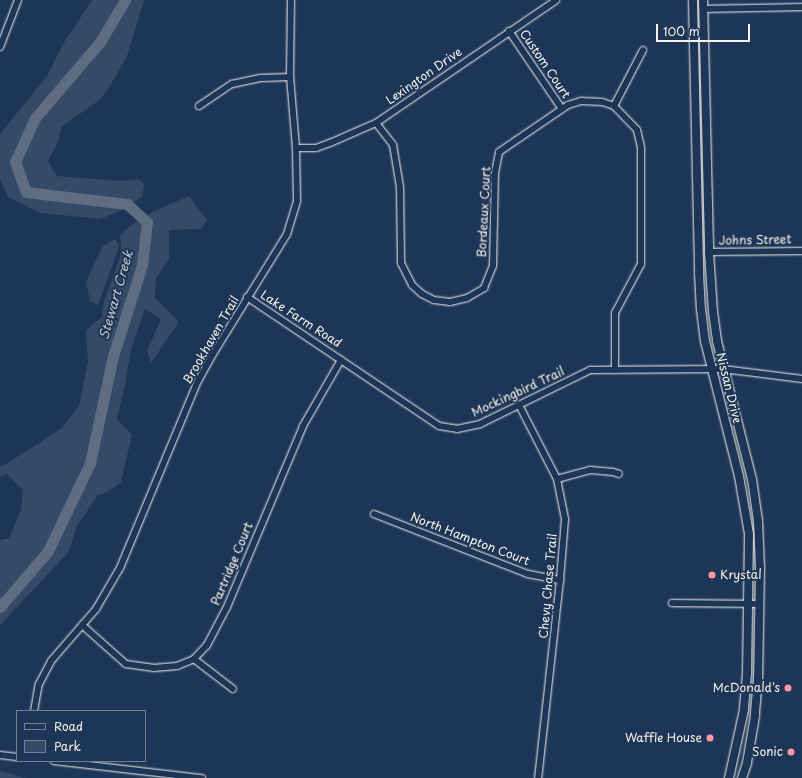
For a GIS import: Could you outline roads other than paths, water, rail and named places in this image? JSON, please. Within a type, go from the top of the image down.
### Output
[{"type":"main road","name":"Nissan Drive","points":[[693,0],[699,273],[705,341],[739,476],[748,528],[747,674],[744,710],[729,778]]},
{"type":"main road","name":"Nissan Drive","points":[[703,0],[709,252],[716,341],[752,479],[758,522],[760,604],[755,716],[747,763],[742,778]]},
{"type":"street","points":[[0,47],[18,0]]},
{"type":"street","name":"Brookhaven Trail","points":[[34,710],[39,684],[50,661],[96,609],[120,568],[198,380],[287,234],[297,201],[296,148],[290,77],[291,0]]},
{"type":"street","name":"Lexington Drive","points":[[296,148],[316,148],[330,144],[376,123],[556,0]]},
{"type":"street","points":[[704,10],[802,7]]},
{"type":"street","name":"Custom Court","points":[[509,31],[562,109]]},
{"type":"street","points":[[615,370],[615,313],[641,264],[641,148],[637,130],[614,106],[643,50]]},
{"type":"street","points":[[199,106],[232,84],[261,78],[290,77]]},
{"type":"street","name":"Bordeaux Court","points":[[376,123],[393,145],[400,187],[402,263],[412,286],[422,294],[434,300],[450,302],[467,298],[484,288],[493,266],[495,173],[499,152],[568,105],[581,101],[602,102],[614,106]]},
{"type":"street","name":"Johns Street","points":[[709,252],[802,251]]},
{"type":"street","name":"Lake Farm Road","points":[[247,298],[342,360]]},
{"type":"street","name":"Mockingbird Trail","points":[[342,360],[439,426],[457,429],[480,424],[590,370],[723,369]]},
{"type":"street","name":"Partridge Court","points":[[82,625],[126,664],[153,668],[177,666],[194,659],[207,645],[227,607],[303,426],[342,360]]},
{"type":"street","points":[[723,369],[802,379]]},
{"type":"street","name":"Chevy Chase Trail","points":[[519,405],[556,479],[565,519],[560,580],[538,778]]},
{"type":"street","points":[[556,479],[590,470],[619,474]]},
{"type":"street","name":"North Hampton Court","points":[[374,514],[528,574],[560,580]]},
{"type":"street","points":[[672,603],[760,604]]},
{"type":"street","points":[[194,659],[233,689]]},
{"type":"street","points":[[0,756],[16,757]]},
{"type":"street","points":[[63,762],[202,778]]},
{"type":"waterway","name":"Stewart Creek","points":[[0,607],[48,551],[90,463],[113,356],[142,265],[147,222],[127,204],[26,192],[15,162],[35,118],[100,42],[125,0]]},
{"type":"place","name":"Krystal","points":[[712,575]]},
{"type":"place","name":"McDonald's","points":[[788,688]]},
{"type":"place","name":"Waffle House","points":[[710,738]]},
{"type":"place","name":"Sonic","points":[[791,752]]}]
